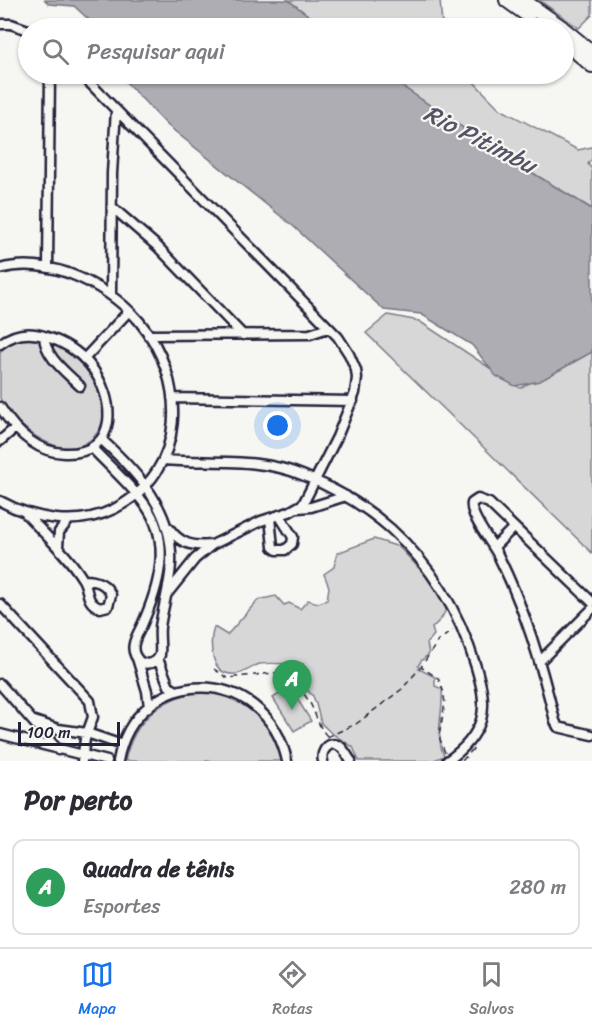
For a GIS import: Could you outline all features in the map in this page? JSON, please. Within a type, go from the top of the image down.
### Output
[{"type":"main road","points":[[507,0],[533,18]]},
{"type":"main road","points":[[522,0],[547,18]]},
{"type":"main road","points":[[574,38],[592,53]]},
{"type":"main road","points":[[574,50],[592,65]]},
{"type":"street","points":[[0,24],[18,26]]},
{"type":"street","points":[[48,268],[50,84]]},
{"type":"street","points":[[91,84],[328,328],[344,346],[356,370],[353,400],[338,437],[303,504],[212,545],[184,571],[167,594]]},
{"type":"street","points":[[111,295],[116,110]]},
{"type":"street","points":[[112,207],[149,239],[243,334]]},
{"type":"street","points":[[0,269],[30,266],[48,268],[83,279],[111,295],[129,311],[148,334],[166,371],[172,398],[172,432],[163,460],[146,486],[137,495],[103,514],[69,520],[26,514],[0,501]]},
{"type":"street","points":[[84,359],[129,311]]},
{"type":"street","points":[[148,334],[310,334],[328,328]]},
{"type":"street","points":[[0,344],[21,334],[44,336],[66,344],[84,359],[98,379],[107,402],[108,426],[102,440],[92,448],[76,452],[53,451],[32,442],[15,428],[0,407]]},
{"type":"street","points":[[44,336],[51,356],[80,386]]},
{"type":"street","points":[[172,398],[353,400]]},
{"type":"street","points":[[0,441],[15,428]]},
{"type":"street","points":[[102,440],[146,486],[158,503],[170,530],[183,542],[201,546],[212,545]]},
{"type":"street","points":[[92,448],[144,503],[159,537],[161,552],[156,590],[134,645],[134,653],[147,691],[148,707]]},
{"type":"street","points":[[163,460],[258,465],[288,470],[346,496],[382,521],[409,547],[437,581],[459,621],[483,693],[483,709],[478,729],[464,747],[447,759]]},
{"type":"street","points":[[297,508],[311,507],[346,496]]},
{"type":"street","points":[[592,602],[486,501],[478,499],[471,503],[472,512],[494,547],[523,610],[541,660],[558,728],[592,735]]},
{"type":"street","points":[[26,514],[58,547],[84,580]]},
{"type":"street","points":[[270,518],[273,547],[285,550],[292,544],[293,537],[279,515]]},
{"type":"street","points":[[58,547],[60,532],[69,520]]},
{"type":"street","points":[[166,522],[171,554],[158,659],[169,686],[176,692]]},
{"type":"street","points":[[494,547],[513,528]]},
{"type":"street","points":[[1,607],[90,701],[93,717],[82,758]]},
{"type":"street","points":[[541,660],[592,609]]},
{"type":"street","points":[[137,658],[146,663],[158,659]]},
{"type":"street","points":[[1,687],[58,750]]},
{"type":"street","points":[[118,761],[122,745],[133,724],[148,707],[176,692],[206,687],[221,689],[249,700],[260,709],[275,727],[284,747],[287,761]]},
{"type":"street","points":[[34,721],[58,729],[87,733],[122,745]]},
{"type":"street","points":[[0,734],[82,758],[107,761]]},
{"type":"street","points":[[323,761],[324,749],[335,744],[341,747],[351,761]]},
{"type":"path","points":[[214,669],[227,678],[274,673],[292,674],[327,737],[356,724],[402,689],[421,667],[438,641],[454,630],[459,621]]},
{"type":"path","points":[[421,667],[438,678],[443,690],[445,703],[439,736],[447,759]]},
{"type":"path","points":[[462,761],[478,743]]},
{"type":"shaded area","points":[[45,0],[288,0],[312,18],[87,18],[74,6],[49,4]]},
{"type":"shaded area","points":[[288,0],[440,0],[442,18],[312,18]]},
{"type":"shaded area","points":[[539,0],[592,0],[592,15],[579,28],[574,24],[574,18],[565,18]]},
{"type":"shaded area","points":[[128,84],[399,84],[503,155],[592,209],[592,352],[540,381],[515,386],[496,376],[472,345],[421,314],[384,310],[293,226],[167,125]]},
{"type":"shaded area","points":[[399,84],[476,84],[500,109],[578,150],[592,147],[592,159],[588,164],[592,169],[592,209],[503,155]]},
{"type":"shaded area","points":[[388,315],[419,321],[520,388],[592,351],[592,553],[366,333]]},
{"type":"shaded area","points":[[31,337],[61,348],[76,359],[98,386],[103,402],[103,418],[97,433],[85,444],[72,448],[43,441],[17,421],[0,398],[0,352],[11,342]]},
{"type":"shaded area","points":[[374,539],[399,547],[431,581],[448,606],[441,619],[432,628],[434,635],[427,643],[429,654],[418,666],[435,677],[435,686],[442,689],[440,739],[444,756],[432,761],[359,761],[353,747],[331,733],[321,723],[313,696],[306,689],[299,672],[303,664],[260,664],[235,674],[220,670],[213,657],[214,627],[227,635],[258,600],[276,596],[284,605],[289,603],[300,609],[308,600],[318,603],[327,600],[329,587],[324,574],[334,567],[337,553]]},
{"type":"shaded area","points":[[290,687],[311,721],[294,731],[273,698]]},
{"type":"shaded area","points":[[200,692],[229,697],[256,711],[269,726],[283,761],[125,761],[135,734],[151,714],[173,699]]},
{"type":"place","name":"Quadra de tênis","points":[[292,710]]},
{"type":"water label","name":"Rio Pitimbu","points":[[480,139]]}]
